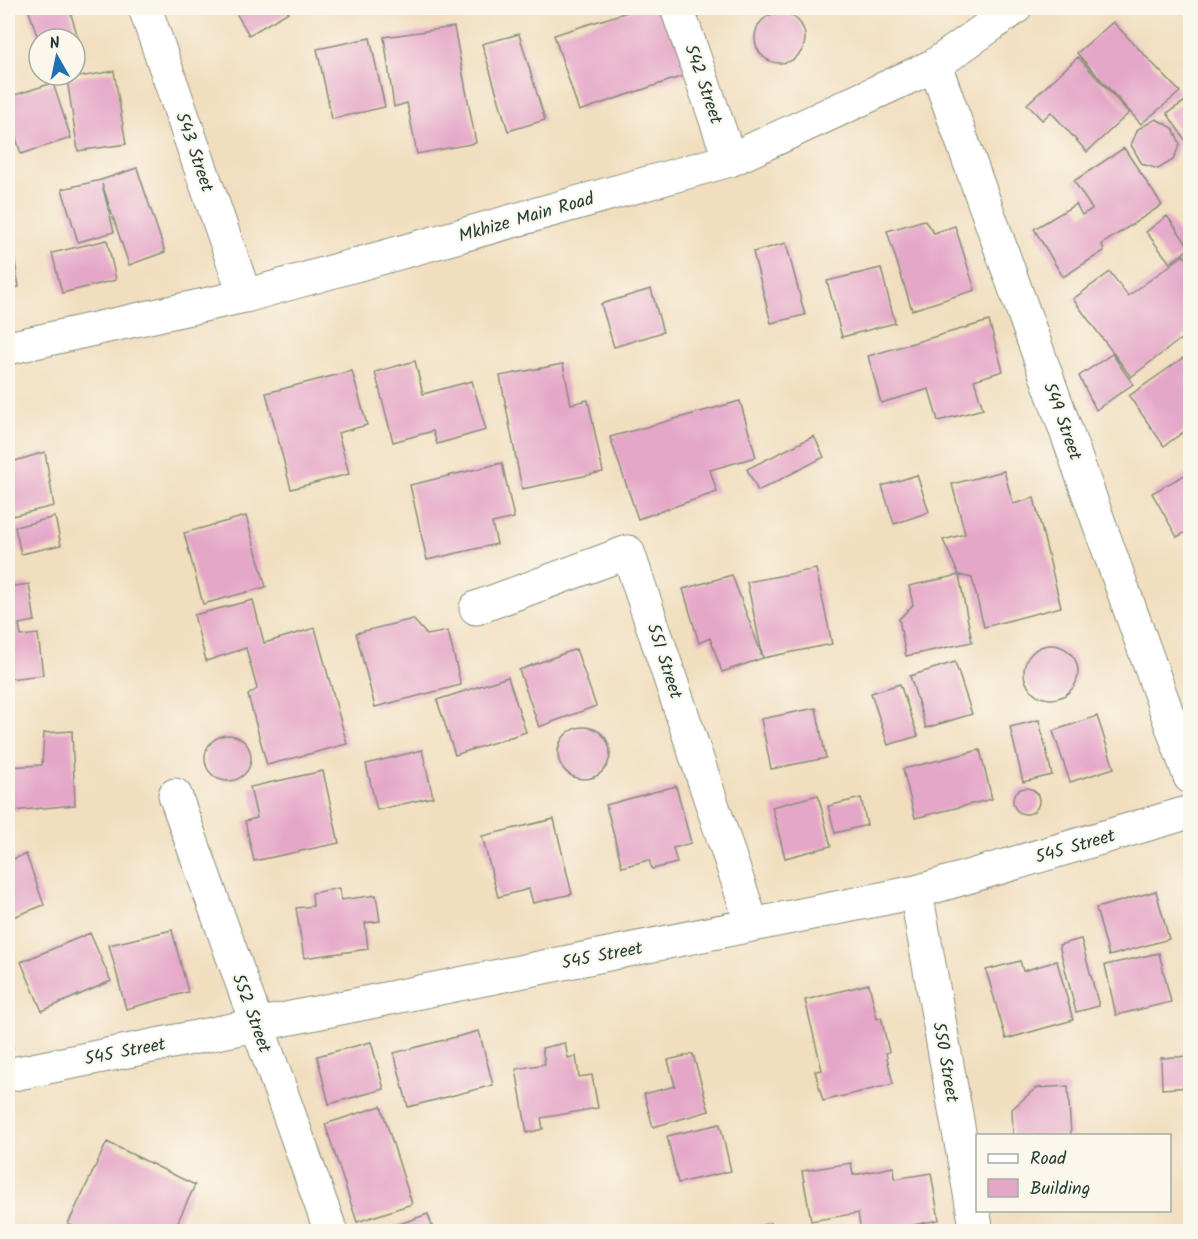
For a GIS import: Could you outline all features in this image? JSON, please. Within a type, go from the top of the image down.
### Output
[{"type":"street","name":"543 Street","points":[[145,8],[245,296]]},
{"type":"street","name":"542 Street","points":[[677,8],[730,159]]},
{"type":"street","name":"Mkhize Main Road","points":[[8,348],[245,296],[730,159],[935,65],[1015,8]]},
{"type":"street","name":"549 Street","points":[[935,65],[1191,777]]},
{"type":"street","name":"551 Street","points":[[476,608],[628,552],[752,924]]},
{"type":"street","name":"552 Street","points":[[175,795],[331,1232]]},
{"type":"street","name":"545 Street","points":[[8,1075],[916,892],[1191,812]]},
{"type":"street","name":"550 Street","points":[[916,892],[977,1232]]},
{"type":"building","points":[[28,8],[69,8],[75,27],[34,27]]},
{"type":"building","points":[[233,8],[291,8],[292,10],[249,35]]},
{"type":"building","points":[[640,8],[667,8],[689,74],[579,111],[554,35]]},
{"type":"building","points":[[775,13],[785,13],[798,20],[805,33],[805,43],[798,56],[785,63],[775,63],[766,59],[759,52],[755,43],[755,33],[759,24],[766,17]]},
{"type":"building","points":[[1113,22],[1180,92],[1141,124],[1077,53]]},
{"type":"building","points":[[454,27],[476,143],[417,154],[407,103],[394,107],[384,37]]},
{"type":"building","points":[[519,34],[545,120],[508,131],[482,44]]},
{"type":"building","points":[[370,38],[385,107],[332,119],[317,49]]},
{"type":"building","points":[[1078,57],[1129,113],[1087,152],[1051,112],[1042,120],[1027,104]]},
{"type":"building","points":[[114,71],[126,144],[78,151],[68,87],[87,87],[87,76]]},
{"type":"building","points":[[40,87],[54,87],[71,138],[21,154],[8,112],[8,97]]},
{"type":"building","points":[[1190,98],[1190,137],[1185,140],[1167,113]]},
{"type":"building","points":[[1156,119],[1173,128],[1180,144],[1173,160],[1158,169],[1142,164],[1131,145],[1138,129]]},
{"type":"building","points":[[1124,148],[1162,205],[1102,244],[1104,251],[1063,277],[1034,229],[1076,204],[1082,215],[1092,209],[1074,181]]},
{"type":"building","points":[[137,168],[165,252],[129,265],[102,184],[114,232],[78,242],[62,189],[101,180]]},
{"type":"building","points":[[1167,216],[1190,248],[1170,263],[1146,232]]},
{"type":"building","points":[[8,217],[19,287],[8,290]]},
{"type":"building","points":[[924,220],[934,233],[955,226],[975,290],[912,310],[887,231]]},
{"type":"building","points":[[107,240],[116,280],[62,293],[52,253]]},
{"type":"building","points":[[786,243],[805,315],[771,323],[753,252]]},
{"type":"building","points":[[1184,255],[1190,264],[1190,332],[1131,377],[1073,299],[1110,272],[1128,296]]},
{"type":"building","points":[[881,268],[895,323],[842,337],[827,281]]},
{"type":"building","points":[[651,289],[663,332],[614,347],[601,304]]},
{"type":"building","points":[[989,321],[1003,371],[974,380],[983,409],[938,421],[929,389],[881,403],[868,356]]},
{"type":"building","points":[[1112,354],[1133,384],[1096,410],[1079,376]]},
{"type":"building","points":[[1183,358],[1190,368],[1190,427],[1164,446],[1129,396]]},
{"type":"building","points":[[415,361],[423,394],[472,381],[486,430],[437,444],[433,431],[393,442],[375,372]]},
{"type":"building","points":[[563,364],[571,404],[588,400],[603,472],[522,489],[500,376]]},
{"type":"building","points":[[352,371],[367,425],[338,433],[349,474],[291,489],[266,393]]},
{"type":"building","points":[[740,401],[756,457],[710,470],[717,492],[638,519],[610,437]]},
{"type":"building","points":[[814,436],[824,457],[758,491],[747,469]]},
{"type":"building","points":[[45,452],[54,506],[8,517],[8,463]]},
{"type":"building","points":[[502,463],[514,518],[492,523],[497,544],[427,560],[410,485]]},
{"type":"building","points":[[1004,471],[1013,504],[1034,498],[1061,607],[984,627],[972,578],[959,575],[943,540],[965,534],[952,484]]},
{"type":"building","points":[[1190,472],[1190,530],[1177,537],[1152,493]]},
{"type":"building","points":[[917,475],[929,512],[894,524],[882,486]]},
{"type":"building","points":[[246,516],[266,587],[203,604],[184,533]]},
{"type":"building","points":[[55,517],[61,545],[21,554],[15,527]]},
{"type":"building","points":[[816,569],[832,644],[763,658],[747,582]]},
{"type":"building","points":[[732,575],[763,658],[722,672],[710,638],[699,643],[683,589]]},
{"type":"building","points":[[959,575],[972,642],[906,656],[899,619],[913,605],[909,586]]},
{"type":"building","points":[[29,584],[35,621],[19,624],[21,636],[38,634],[43,675],[8,679],[8,587]]},
{"type":"building","points":[[253,600],[264,643],[315,628],[347,744],[267,765],[248,695],[257,689],[246,648],[206,661],[194,615]]},
{"type":"building","points":[[413,619],[427,635],[448,631],[461,685],[375,707],[356,633]]},
{"type":"building","points":[[1051,645],[1061,647],[1070,653],[1076,662],[1078,672],[1076,682],[1070,691],[1061,697],[1051,699],[1041,697],[1032,691],[1026,682],[1024,672],[1026,662],[1032,653],[1041,647]]},
{"type":"building","points":[[576,649],[596,706],[539,727],[519,670]]},
{"type":"building","points":[[955,662],[972,714],[926,728],[910,676]]},
{"type":"building","points":[[508,677],[526,732],[455,755],[437,700]]},
{"type":"building","points":[[900,684],[918,736],[888,745],[871,693]]},
{"type":"building","points":[[816,708],[826,758],[771,769],[761,719]]},
{"type":"building","points":[[1097,716],[1114,768],[1070,782],[1053,731]]},
{"type":"building","points":[[1039,720],[1052,775],[1023,782],[1010,727]]},
{"type":"building","points":[[579,727],[589,727],[603,734],[610,753],[603,772],[589,779],[579,779],[569,775],[562,768],[558,758],[558,748],[562,738],[569,731]]},
{"type":"building","points":[[72,731],[75,805],[12,811],[11,801],[8,801],[8,767],[42,765],[44,733]]},
{"type":"building","points":[[228,735],[244,742],[251,758],[244,774],[228,781],[212,774],[205,758],[212,742]]},
{"type":"building","points":[[422,750],[433,797],[377,810],[366,764]]},
{"type":"building","points":[[980,750],[992,799],[915,818],[903,769]]},
{"type":"building","points":[[323,771],[339,843],[254,861],[245,821],[257,818],[250,787]]},
{"type":"building","points":[[676,786],[691,843],[673,848],[677,863],[652,869],[649,860],[622,867],[606,805]]},
{"type":"building","points":[[1026,788],[1035,792],[1039,801],[1035,810],[1026,814],[1017,810],[1013,801],[1017,792]]},
{"type":"building","points":[[818,795],[831,846],[785,858],[772,807]]},
{"type":"building","points":[[861,798],[867,825],[835,833],[828,806]]},
{"type":"building","points":[[554,819],[572,894],[533,903],[529,889],[498,897],[482,836]]},
{"type":"building","points":[[26,854],[44,905],[8,919],[8,861]]},
{"type":"building","points":[[339,888],[341,900],[376,895],[380,921],[365,923],[368,949],[304,958],[296,908],[313,906],[312,893]]},
{"type":"building","points":[[1156,891],[1169,939],[1109,956],[1096,908]]},
{"type":"building","points":[[172,930],[188,992],[126,1009],[109,945]]},
{"type":"building","points":[[90,933],[111,981],[42,1011],[21,962]]},
{"type":"building","points":[[1081,939],[1099,1006],[1076,1012],[1059,945]]},
{"type":"building","points":[[1159,953],[1171,1002],[1116,1015],[1105,965]]},
{"type":"building","points":[[1020,961],[1023,971],[1057,961],[1073,1020],[1006,1039],[986,970]]},
{"type":"building","points":[[869,984],[877,1019],[881,1017],[893,1084],[823,1101],[815,1071],[822,1070],[805,1000]]},
{"type":"building","points":[[8,1029],[13,1048],[8,1049]]},
{"type":"building","points":[[479,1031],[493,1085],[408,1107],[394,1053]]},
{"type":"building","points":[[371,1042],[384,1089],[329,1104],[317,1056]]},
{"type":"building","points":[[565,1043],[568,1058],[576,1056],[579,1077],[592,1075],[598,1108],[541,1118],[543,1129],[527,1133],[516,1069],[545,1064],[542,1048]]},
{"type":"building","points":[[693,1054],[709,1111],[653,1127],[644,1094],[675,1086],[668,1060]]},
{"type":"building","points":[[1190,1056],[1190,1087],[1162,1089],[1161,1058]]},
{"type":"building","points":[[1068,1086],[1071,1134],[1013,1134],[1012,1109],[1036,1088]]},
{"type":"building","points":[[381,1106],[412,1204],[357,1222],[325,1124]]},
{"type":"building","points":[[720,1124],[731,1171],[678,1183],[667,1136]]},
{"type":"building","points":[[107,1142],[195,1185],[173,1232],[85,1232],[68,1224]]},
{"type":"building","points":[[851,1163],[853,1175],[894,1167],[895,1179],[931,1173],[939,1220],[877,1232],[861,1232],[858,1213],[811,1221],[802,1171]]},
{"type":"building","points":[[428,1214],[434,1232],[379,1232],[379,1231]]},
{"type":"building","points":[[771,1223],[773,1232],[741,1232],[741,1231]]}]
